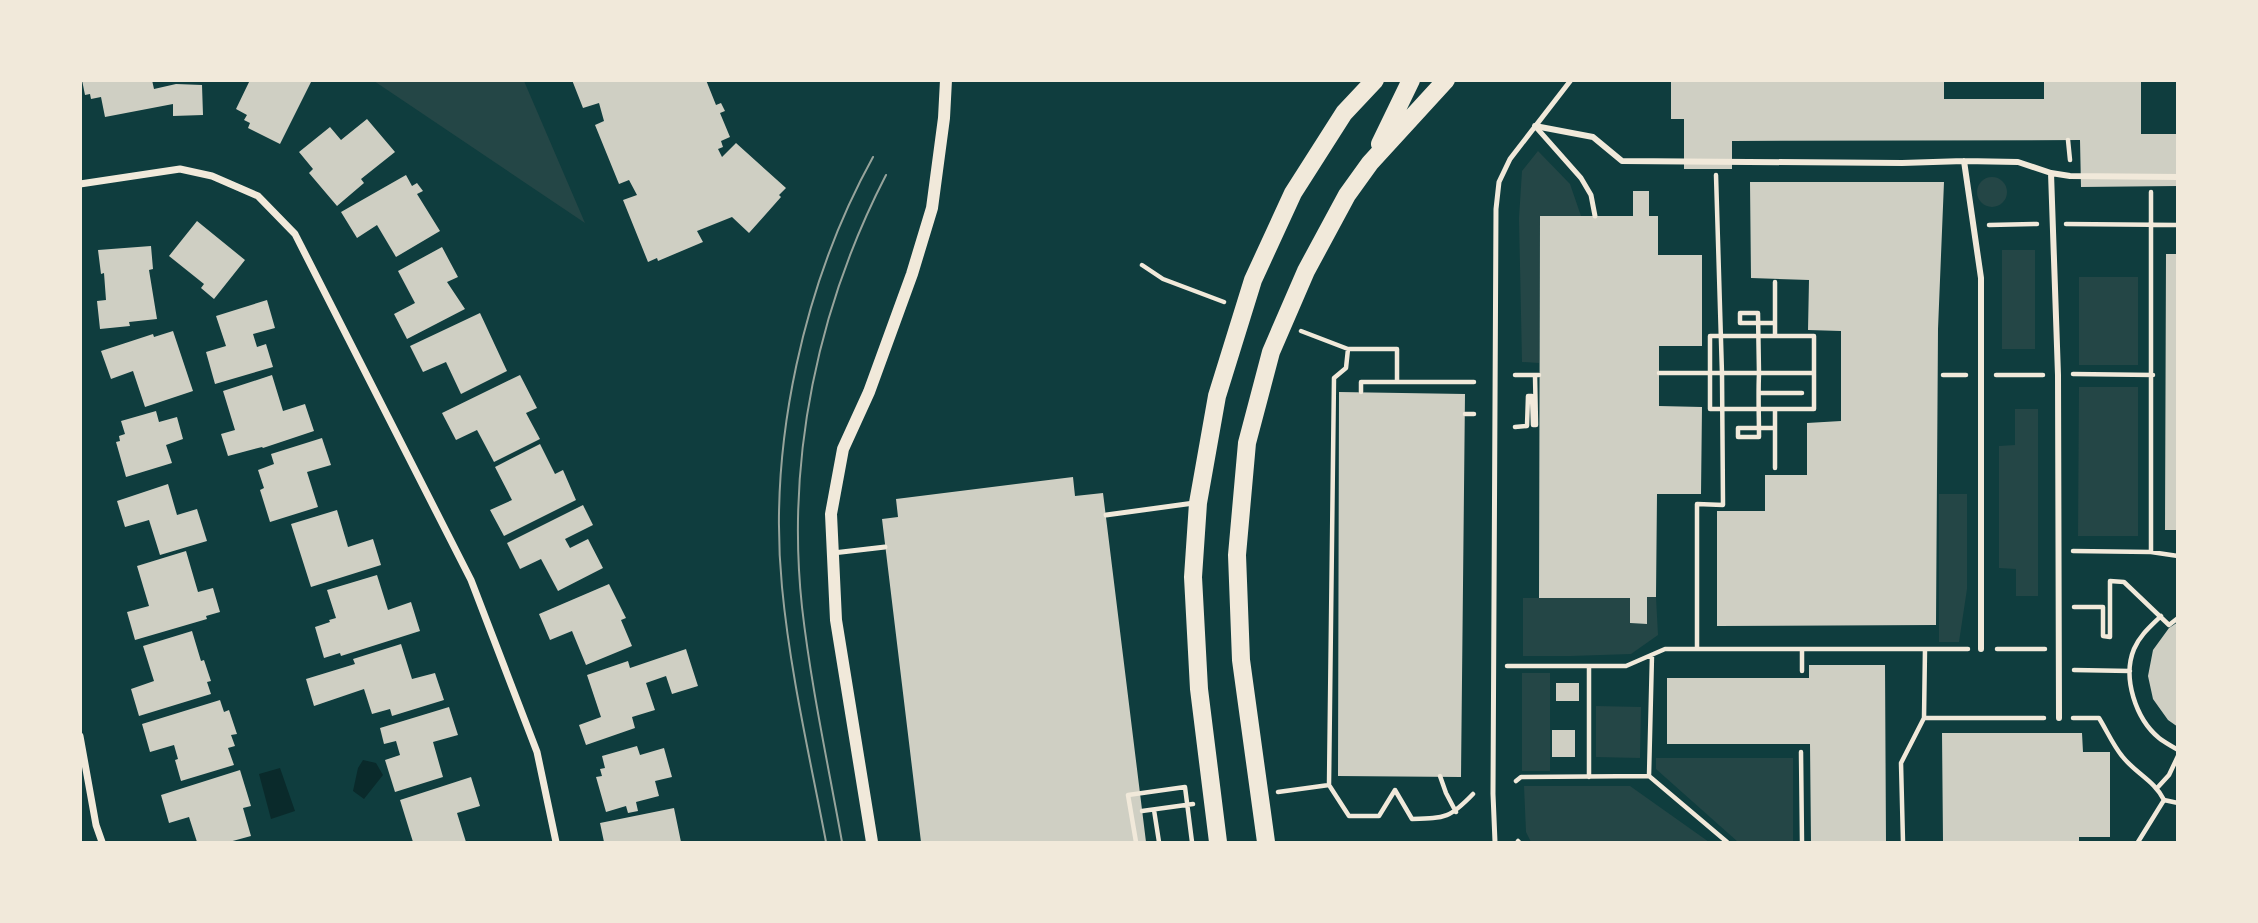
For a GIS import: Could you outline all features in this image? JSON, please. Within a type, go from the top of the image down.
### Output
[{"type":"main road","points":[[1218,842],[1199,689],[1193,577],[1198,503],[1217,396],[1254,280],[1293,193],[1344,113],[1375,80]]},
{"type":"main road","points":[[1370,163],[1411,80]]},
{"type":"main road","points":[[1266,842],[1241,660],[1237,555],[1247,443],[1271,352],[1306,271],[1347,195],[1370,163],[1446,80]]},
{"type":"street","points":[[872,842],[836,620],[831,514],[843,449],[869,392],[912,274],[932,208],[944,118],[946,80]]},
{"type":"street","points":[[1535,126],[1593,136],[1622,161],[2018,162],[2070,176],[2178,177]]},
{"type":"street","points":[[1964,161],[1981,278],[1981,649]]},
{"type":"street","points":[[80,184],[180,169],[212,176],[258,196],[295,234],[471,580],[537,752],[556,842]]},
{"type":"street","points":[[2052,173],[2058,375],[2059,718]]},
{"type":"street","points":[[80,736],[96,825],[102,842]]},
{"type":"lane","points":[[1495,842],[1496,209],[1499,182],[1510,159],[1571,80]]},
{"type":"lane","points":[[1535,126],[1581,178],[1591,195],[1595,216]]},
{"type":"lane","points":[[1105,515],[1198,503]]},
{"type":"lane","points":[[834,553],[885,547]]},
{"type":"path","points":[[1697,649],[1697,504],[1723,505],[1723,374],[1716,162]]},
{"type":"path","points":[[2151,176],[2151,552]]},
{"type":"path","points":[[1973,225],[2178,225]]},
{"type":"path","points":[[1142,265],[1163,279]]},
{"type":"path","points":[[1775,282],[1775,336]]},
{"type":"path","points":[[1775,323],[1754,323],[1740,323],[1740,313],[1758,313],[1759,374],[1759,393],[1759,437],[1738,437],[1738,428],[1754,428],[1775,428]]},
{"type":"path","points":[[1710,336],[1775,336],[1814,336],[1814,410],[1710,410],[1710,336]]},
{"type":"path","points":[[1397,382],[1397,349],[1348,349],[1346,368],[1334,378],[1329,785],[1349,816],[1379,816],[1395,790],[1412,818],[1441,818],[1456,812],[1473,794]]},
{"type":"path","points":[[1660,373],[1814,373]]},
{"type":"path","points":[[2080,374],[2153,376]]},
{"type":"path","points":[[1515,375],[1537,375],[1536,425],[1533,425],[1532,396],[1528,396],[1527,426],[1515,427]]},
{"type":"path","points":[[1981,376],[2058,375]]},
{"type":"path","points":[[1361,393],[1361,382],[1474,382]]},
{"type":"path","points":[[1759,393],[1802,393]]},
{"type":"path","points":[[1775,410],[1775,468]]},
{"type":"path","points":[[1465,414],[1474,414]]},
{"type":"path","points":[[2089,551],[2151,552],[2178,556]]},
{"type":"path","points":[[2059,606],[2103,607],[2103,636],[2110,637],[2110,581],[2124,582],[2169,625],[2178,618]]},
{"type":"path","points":[[2161,616],[2144,632],[2133,650],[2130,671],[2132,692],[2140,715],[2158,737],[2178,750]]},
{"type":"path","points":[[1524,666],[1626,666],[1665,649],[2059,649]]},
{"type":"path","points":[[1802,649],[1802,671]]},
{"type":"path","points":[[1903,842],[1901,763],[1924,718],[1925,649]]},
{"type":"path","points":[[1649,776],[1651,655]]},
{"type":"path","points":[[1589,666],[1589,777]]},
{"type":"path","points":[[2074,670],[2130,671]]},
{"type":"path","points":[[1924,718],[2099,718],[2122,757],[2148,782],[2158,787],[2164,800]]},
{"type":"path","points":[[1801,752],[1802,842]]},
{"type":"path","points":[[2158,787],[2169,775],[2178,756]]},
{"type":"path","points":[[1440,776],[1456,812]]},
{"type":"path","points":[[1516,781],[1521,777],[1649,776],[1727,842]]},
{"type":"path","points":[[1136,842],[1128,795],[1185,787],[1192,842]]},
{"type":"path","points":[[2164,800],[2178,803]]},
{"type":"path","points":[[2138,842],[2164,800]]},
{"type":"path","points":[[1154,810],[1159,842]]},
{"type":"shaded area","points":[[374,81],[524,81],[585,223]]},
{"type":"shaded area","points":[[1538,151],[1570,184],[1581,216],[1540,216],[1539,363],[1522,362],[1519,218],[1522,171]]},
{"type":"shaded area","points":[[1992,177],[2003,181],[2007,192],[2003,203],[1992,207],[1981,203],[1977,192],[1981,181]]},
{"type":"shaded area","points":[[2002,250],[2035,250],[2035,349],[2002,349]]},
{"type":"shaded area","points":[[2079,277],[2138,277],[2138,365],[2079,365]]},
{"type":"shaded area","points":[[2079,387],[2138,387],[2138,536],[2078,536]]},
{"type":"shaded area","points":[[2015,409],[2038,409],[2038,596],[2016,596],[2016,569],[1999,568],[1999,446],[2015,445]]},
{"type":"shaded area","points":[[1939,494],[1967,494],[1967,589],[1959,642],[1939,642]]},
{"type":"shaded area","points":[[1647,597],[1656,597],[1658,635],[1631,654],[1523,656],[1523,598],[1630,598],[1630,623],[1646,624]]},
{"type":"shaded area","points":[[1522,673],[1550,673],[1550,771],[1522,771]]},
{"type":"shaded area","points":[[1596,706],[1641,707],[1640,758],[1596,757]]},
{"type":"shaded area","points":[[1656,758],[1793,758],[1793,842],[1738,842],[1656,769]]},
{"type":"shaded area","points":[[363,760],[376,763],[383,775],[364,799],[353,791],[358,768]]},
{"type":"shaded area","points":[[280,768],[295,811],[271,819],[259,774]]},
{"type":"shaded area","points":[[1524,786],[1630,786],[1709,842],[1531,842],[1526,832]]},
{"type":"building","points":[[82,80],[152,80],[154,89],[176,84],[202,85],[203,115],[173,116],[173,104],[105,117],[101,97],[91,99],[90,94],[85,95]]},
{"type":"building","points":[[250,80],[312,80],[280,144],[248,128],[250,123],[244,120],[247,115],[236,109]]},
{"type":"building","points":[[572,80],[706,80],[716,105],[721,103],[725,111],[720,113],[730,137],[721,141],[723,147],[718,149],[722,157],[736,143],[786,188],[749,233],[732,217],[697,231],[703,242],[658,261],[657,258],[648,262],[623,200],[637,195],[629,180],[619,184],[595,125],[604,121],[599,103],[583,108]]},
{"type":"building","points":[[1671,80],[1944,80],[1944,99],[2044,99],[2044,80],[2141,80],[2141,134],[2178,134],[2178,186],[2081,187],[2080,140],[1732,141],[1732,169],[1684,169],[1684,119],[1671,119]]},
{"type":"building","points":[[367,119],[395,152],[361,179],[364,183],[337,206],[309,173],[313,169],[299,152],[330,127],[341,140]]},
{"type":"building","points":[[406,175],[412,186],[417,183],[423,191],[417,194],[440,231],[396,257],[377,225],[357,238],[341,212]]},
{"type":"building","points":[[1750,182],[1944,182],[1938,329],[1936,625],[1717,626],[1717,511],[1765,511],[1765,475],[1807,475],[1807,423],[1841,421],[1841,331],[1808,330],[1809,280],[1751,278]]},
{"type":"building","points":[[1633,191],[1649,191],[1649,216],[1658,216],[1658,255],[1702,255],[1702,346],[1659,346],[1659,406],[1702,407],[1701,494],[1657,494],[1656,597],[1647,597],[1647,624],[1630,623],[1630,598],[1539,598],[1540,216],[1633,216]]},
{"type":"building","points":[[197,221],[245,260],[214,299],[201,288],[204,284],[169,256]]},
{"type":"building","points":[[151,246],[153,269],[149,270],[157,319],[129,322],[130,326],[100,329],[97,301],[106,300],[104,273],[101,274],[98,250]]},
{"type":"building","points":[[442,247],[458,277],[447,282],[465,309],[407,339],[394,314],[415,303],[398,271]]},
{"type":"building","points":[[2166,254],[2178,254],[2178,530],[2165,530]]},
{"type":"building","points":[[267,300],[275,328],[253,334],[257,347],[266,344],[273,367],[215,384],[206,352],[226,346],[216,316]]},
{"type":"building","points":[[480,313],[507,371],[461,394],[446,362],[423,372],[410,346]]},
{"type":"building","points":[[173,331],[193,391],[145,407],[133,371],[111,379],[101,351],[153,334],[154,337]]},
{"type":"building","points":[[272,375],[283,411],[305,404],[314,431],[228,456],[221,434],[235,430],[223,391]]},
{"type":"building","points":[[520,375],[537,408],[526,413],[540,439],[494,462],[477,430],[456,440],[442,413]]},
{"type":"building","points":[[1339,392],[1465,394],[1461,777],[1338,776]]},
{"type":"building","points":[[156,411],[159,422],[177,417],[183,439],[166,445],[172,463],[126,477],[116,442],[120,441],[119,436],[125,434],[121,421]]},
{"type":"building","points":[[322,438],[331,465],[307,472],[318,507],[270,522],[260,490],[264,488],[258,470],[274,464],[271,454]]},
{"type":"building","points":[[540,444],[555,474],[563,470],[576,500],[504,536],[490,510],[512,500],[495,467]]},
{"type":"building","points":[[1073,477],[1075,496],[1103,493],[1146,842],[921,842],[882,519],[898,517],[896,499]]},
{"type":"building","points":[[168,484],[177,515],[197,509],[207,541],[160,555],[149,520],[125,527],[117,501]]},
{"type":"building","points":[[583,505],[593,525],[565,539],[570,548],[588,539],[603,568],[558,591],[541,559],[520,569],[507,543]]},
{"type":"building","points":[[337,510],[348,547],[373,539],[381,565],[311,587],[291,524]]},
{"type":"building","points":[[186,551],[198,592],[213,588],[220,612],[206,616],[207,619],[135,640],[127,612],[149,606],[137,566]]},
{"type":"building","points":[[377,575],[388,610],[411,602],[420,631],[341,656],[340,653],[324,658],[315,627],[336,618],[327,590]]},
{"type":"building","points":[[609,584],[626,618],[621,620],[632,646],[586,665],[572,631],[550,640],[539,614]]},
{"type":"building","points":[[2178,622],[2178,727],[2168,720],[2153,699],[2148,676],[2153,650],[2169,628]]},
{"type":"building","points":[[192,631],[201,661],[204,660],[211,681],[207,682],[211,694],[139,716],[131,689],[154,681],[143,646]]},
{"type":"building","points":[[401,644],[412,679],[435,673],[444,700],[392,716],[390,709],[372,714],[364,689],[314,706],[306,679],[355,664],[353,659]]},
{"type":"building","points":[[686,649],[698,686],[672,694],[666,676],[646,683],[655,710],[632,717],[635,728],[586,745],[579,725],[601,717],[587,675],[628,661],[630,668]]},
{"type":"building","points":[[1809,665],[1885,665],[1886,842],[1811,842],[1810,744],[1667,744],[1667,678],[1809,678]]},
{"type":"building","points":[[1556,683],[1579,683],[1579,701],[1556,701]]},
{"type":"building","points":[[220,700],[224,712],[229,710],[237,734],[231,735],[235,746],[228,748],[234,765],[181,781],[174,745],[150,752],[142,724]]},
{"type":"building","points":[[449,707],[458,735],[433,742],[443,777],[395,792],[385,760],[400,755],[396,741],[384,744],[380,728]]},
{"type":"building","points":[[1552,730],[1575,730],[1575,757],[1552,757]]},
{"type":"building","points":[[1942,733],[2082,733],[2083,752],[2110,752],[2110,837],[2079,837],[2079,842],[1943,842]]},
{"type":"building","points":[[637,746],[640,755],[664,748],[672,777],[655,781],[659,796],[636,802],[638,811],[628,813],[626,806],[606,812],[596,777],[602,776],[600,769],[605,768],[602,756]]},
{"type":"building","points":[[240,770],[251,806],[243,808],[251,836],[229,842],[197,842],[189,817],[169,823],[161,795]]},
{"type":"building","points":[[471,777],[480,806],[457,813],[466,842],[413,842],[400,800]]},
{"type":"building","points":[[674,808],[681,842],[604,842],[600,823]]},
{"type":"tram line","points":[[826,842],[801,715],[782,587],[779,533],[781,477],[786,421],[810,310],[849,205],[873,157]]},
{"type":"tram line","points":[[842,842],[815,696],[802,607],[798,551],[799,495],[812,385],[825,330],[862,225],[886,175]]}]
